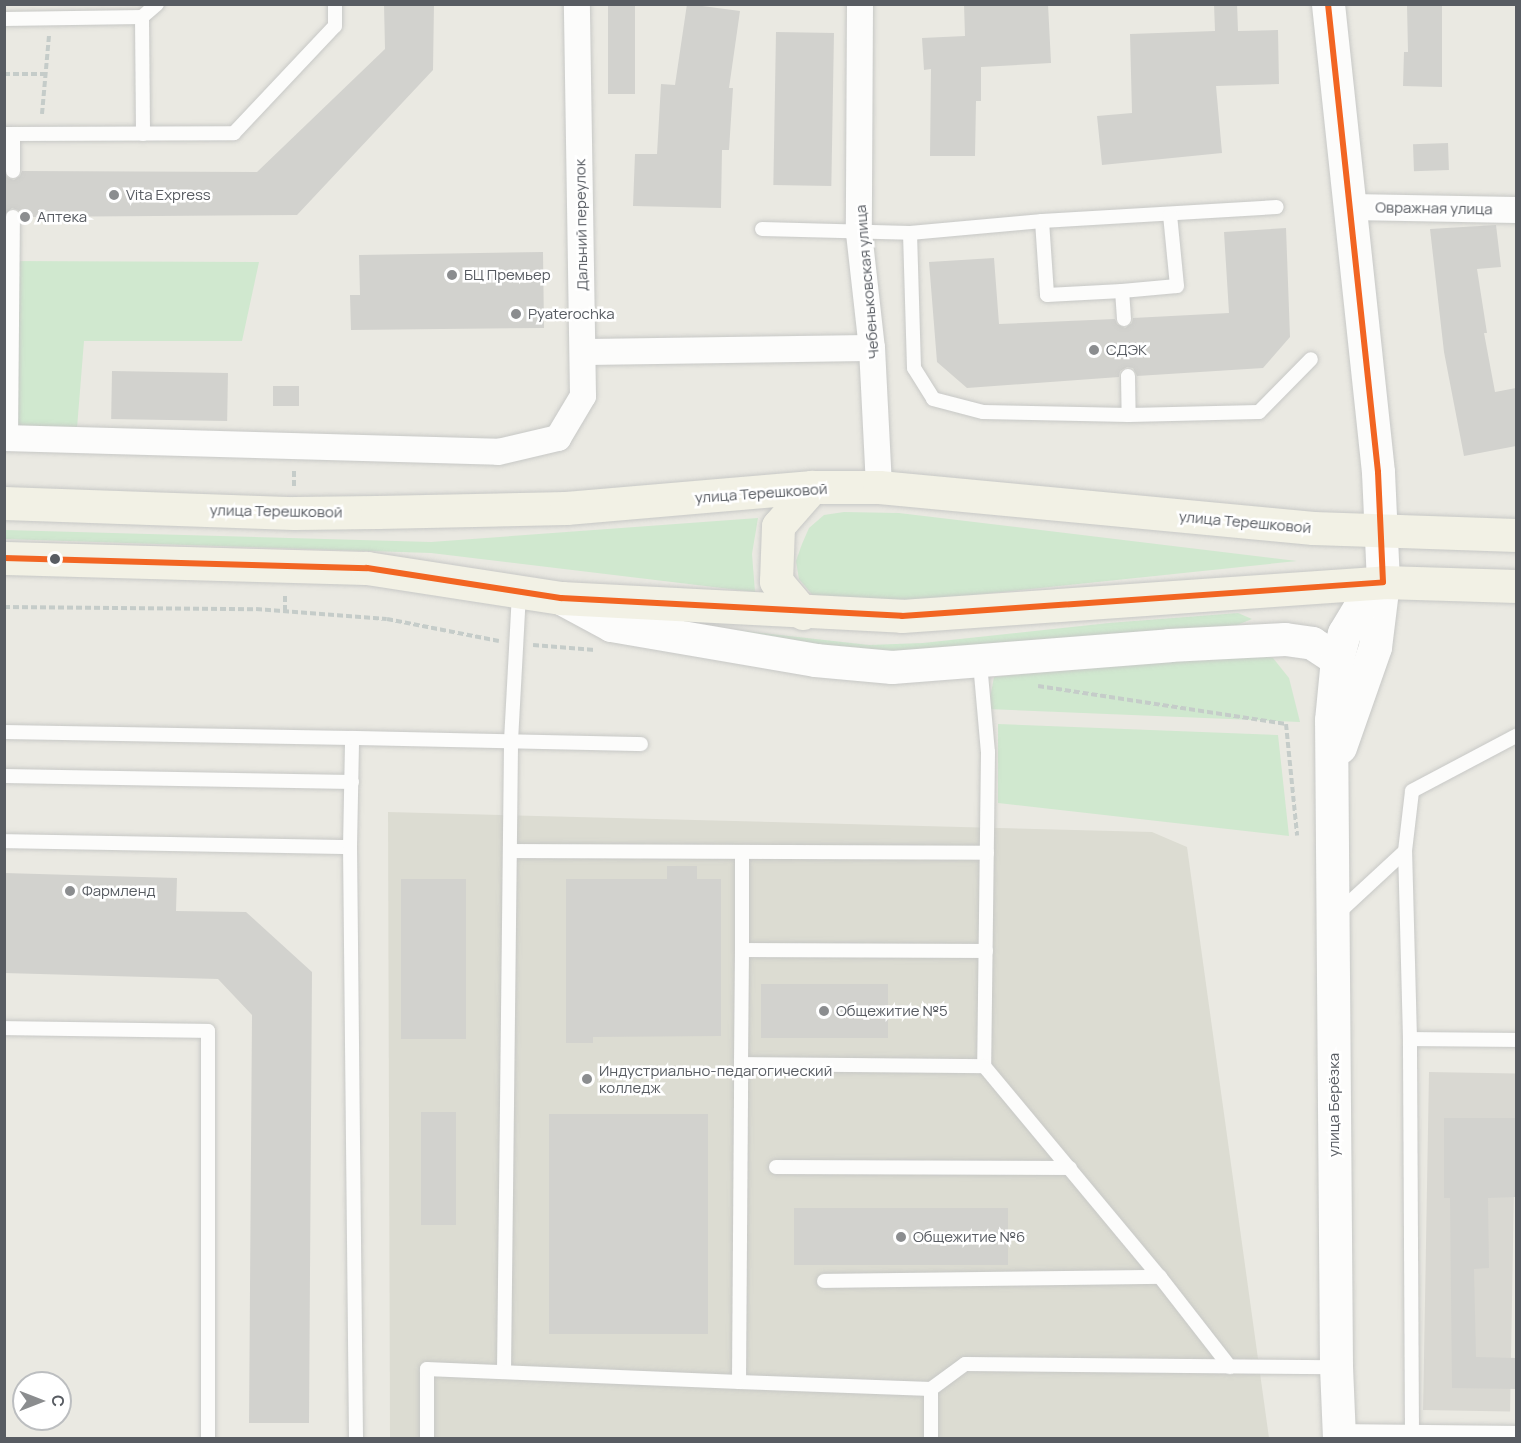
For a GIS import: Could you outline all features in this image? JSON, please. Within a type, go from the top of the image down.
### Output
[{"type":"main road","name":"улица Берёзка","points":[[1328,4],[1378,472],[1383,582],[1375,647],[1331,771]]},
{"type":"main road","name":"улица Терешковой","points":[[4,503],[294,513],[401,512],[566,508],[812,487],[879,487],[1268,524],[1516,535]]},
{"type":"main road","points":[[803,613],[776,581],[778,526],[812,487]]},
{"type":"main road","points":[[4,558],[367,568],[561,598],[803,613],[902,616],[1383,582],[1516,586]]},
{"type":"main road","name":"улица Берёзка","points":[[1339,1435],[1336,1367],[1330,720],[1337,659],[1344,633],[1359,608],[1383,582]]},
{"type":"main road","points":[[561,598],[611,625],[814,660],[892,668],[980,663],[1169,645],[1285,639],[1312,643],[1337,659]]},
{"type":"street","name":"Дальний переулок","points":[[8,438],[498,452],[558,438],[583,396],[578,4]]},
{"type":"street","name":"Чебеньковская улица","points":[[860,4],[859,233],[872,348],[879,487]]},
{"type":"street","name":"Овражная улица","points":[[1351,207],[1516,210]]},
{"type":"street","points":[[583,352],[872,348]]},
{"type":"lane","points":[[4,19],[142,17],[157,4]]},
{"type":"lane","points":[[14,171],[9,134],[234,133],[335,26],[335,4]]},
{"type":"lane","points":[[142,17],[143,134]]},
{"type":"lane","points":[[762,229],[910,233],[1042,221],[1277,207]]},
{"type":"lane","points":[[1042,221],[1047,295],[1177,286],[1170,215]]},
{"type":"lane","points":[[8,438],[13,217]]},
{"type":"lane","points":[[910,233],[914,368],[933,399],[983,412],[1129,415],[1259,412],[1311,359]]},
{"type":"lane","points":[[1122,291],[1124,319]]},
{"type":"lane","points":[[1128,376],[1129,415]]},
{"type":"lane","points":[[504,1372],[511,741],[519,591]]},
{"type":"lane","points":[[980,663],[988,752],[984,1066],[1160,1277],[1230,1366]]},
{"type":"lane","points":[[4,732],[640,744]]},
{"type":"lane","points":[[1412,1433],[1410,1040],[1405,851],[1412,791],[1516,736]]},
{"type":"lane","points":[[352,738],[356,1438]]},
{"type":"lane","points":[[4,776],[352,782]]},
{"type":"lane","points":[[4,841],[351,847]]},
{"type":"lane","points":[[510,851],[987,853]]},
{"type":"lane","points":[[1333,917],[1405,851]]},
{"type":"lane","points":[[740,1382],[742,852]]},
{"type":"lane","points":[[742,950],[986,951]]},
{"type":"lane","points":[[4,1028],[208,1031],[208,1438]]},
{"type":"lane","points":[[1410,1040],[1516,1040]]},
{"type":"lane","points":[[741,1064],[984,1066]]},
{"type":"lane","points":[[776,1167],[1070,1168]]},
{"type":"lane","points":[[824,1281],[1160,1277]]},
{"type":"lane","points":[[427,1438],[427,1369],[931,1389],[965,1364],[1336,1367]]},
{"type":"lane","points":[[931,1389],[931,1438]]},
{"type":"lane","points":[[1339,1435],[1516,1433]]},
{"type":"path","points":[[41,134],[51,18]]},
{"type":"path","points":[[4,74],[46,74]]},
{"type":"shaded area","points":[[388,812],[1152,832],[1187,847],[1269,1438],[390,1438]]},
{"type":"shaded area","points":[[1429,1072],[1516,1074],[1510,1411],[1423,1410]]},
{"type":"green space","points":[[5,261],[259,262],[242,341],[84,341],[77,428],[5,426]]},
{"type":"green space","points":[[844,512],[899,513],[1297,561],[898,603],[815,598],[799,579],[796,561],[809,528],[824,515]]},
{"type":"green space","points":[[758,518],[752,554],[755,592],[431,553],[5,539],[5,530],[431,542]]},
{"type":"green space","points":[[1238,613],[1252,619],[1237,625],[869,654],[620,617],[869,645],[923,643],[1109,623]]},
{"type":"green space","points":[[1235,652],[1273,658],[1289,678],[1300,722],[988,709],[994,677]]},
{"type":"green space","points":[[998,724],[1278,735],[1289,836],[998,803]]},
{"type":"building","points":[[384,4],[434,4],[433,70],[297,215],[22,217],[18,210],[12,208],[4,215],[4,173],[8,178],[14,180],[20,176],[22,171],[257,172],[385,49]]},
{"type":"building","points":[[608,4],[635,4],[635,94],[608,94]]},
{"type":"building","points":[[687,4],[740,11],[729,88],[733,88],[729,150],[722,150],[721,208],[633,206],[635,154],[657,154],[661,84],[675,85]]},
{"type":"building","points":[[964,4],[1048,4],[1051,63],[981,67],[981,101],[976,101],[975,156],[930,156],[931,69],[924,70],[922,38],[965,36]]},
{"type":"building","points":[[1214,4],[1237,4],[1238,31],[1278,30],[1279,84],[1216,86],[1222,153],[1102,165],[1097,116],[1132,113],[1130,34],[1215,31]]},
{"type":"building","points":[[1442,4],[1442,87],[1403,86],[1404,52],[1408,52],[1407,5]]},
{"type":"building","points":[[776,32],[834,33],[831,186],[773,185]]},
{"type":"building","points":[[1448,143],[1449,170],[1414,171],[1413,144]]},
{"type":"building","points":[[1496,225],[1501,267],[1477,269],[1487,333],[1484,333],[1495,392],[1516,388],[1516,446],[1464,456],[1444,352],[1430,229]]},
{"type":"building","points":[[1286,228],[1290,337],[1263,368],[1137,376],[1133,368],[1127,367],[1120,371],[1119,377],[967,388],[937,362],[929,262],[994,258],[999,324],[1115,319],[1117,324],[1125,328],[1132,323],[1133,318],[1229,313],[1224,232]]},
{"type":"building","name":"БЦ Премьер","points":[[543,252],[544,328],[351,330],[350,295],[360,295],[359,255]]},
{"type":"building","points":[[112,371],[228,373],[227,421],[111,419]]},
{"type":"building","points":[[273,386],[299,386],[299,406],[273,406]]},
{"type":"building","points":[[667,866],[697,866],[697,879],[721,879],[721,1036],[593,1037],[593,1043],[566,1043],[566,879],[667,879]]},
{"type":"building","points":[[4,873],[177,878],[176,911],[246,912],[312,972],[309,1423],[249,1423],[252,1015],[218,979],[4,973]]},
{"type":"building","points":[[401,879],[466,879],[466,1039],[401,1039]]},
{"type":"building","name":"Общежитие №5","points":[[761,984],[888,984],[888,1038],[761,1038]]},
{"type":"building","points":[[421,1112],[456,1112],[456,1225],[421,1225]]},
{"type":"building","points":[[549,1114],[708,1114],[708,1334],[549,1334]]},
{"type":"building","points":[[1444,1118],[1516,1118],[1516,1197],[1488,1198],[1489,1268],[1474,1269],[1476,1357],[1516,1358],[1516,1389],[1452,1388],[1450,1198],[1444,1198]]},
{"type":"building","name":"Общежитие №6","points":[[794,1208],[1008,1208],[1008,1265],[794,1265]]},
{"type":"transit line","points":[[1328,4],[1378,472],[1383,582]]},
{"type":"transit line","points":[[4,558],[367,568],[561,598],[902,616],[1383,582]]},
{"type":"place","name":"Vita Express","points":[[114,195]]},
{"type":"place","name":"Аптека","points":[[25,217]]},
{"type":"place","name":"БЦ Премьер","points":[[452,275]]},
{"type":"place","name":"Pyaterochka","points":[[516,314]]},
{"type":"place","name":"СДЭК","points":[[1094,350]]},
{"type":"place","name":"Фармленд","points":[[70,891]]},
{"type":"place","name":"Общежитие №5","points":[[824,1011]]},
{"type":"place","name":"Индустриально-педагогический колледж","points":[[587,1079]]},
{"type":"place","name":"Общежитие №6","points":[[901,1237]]}]
